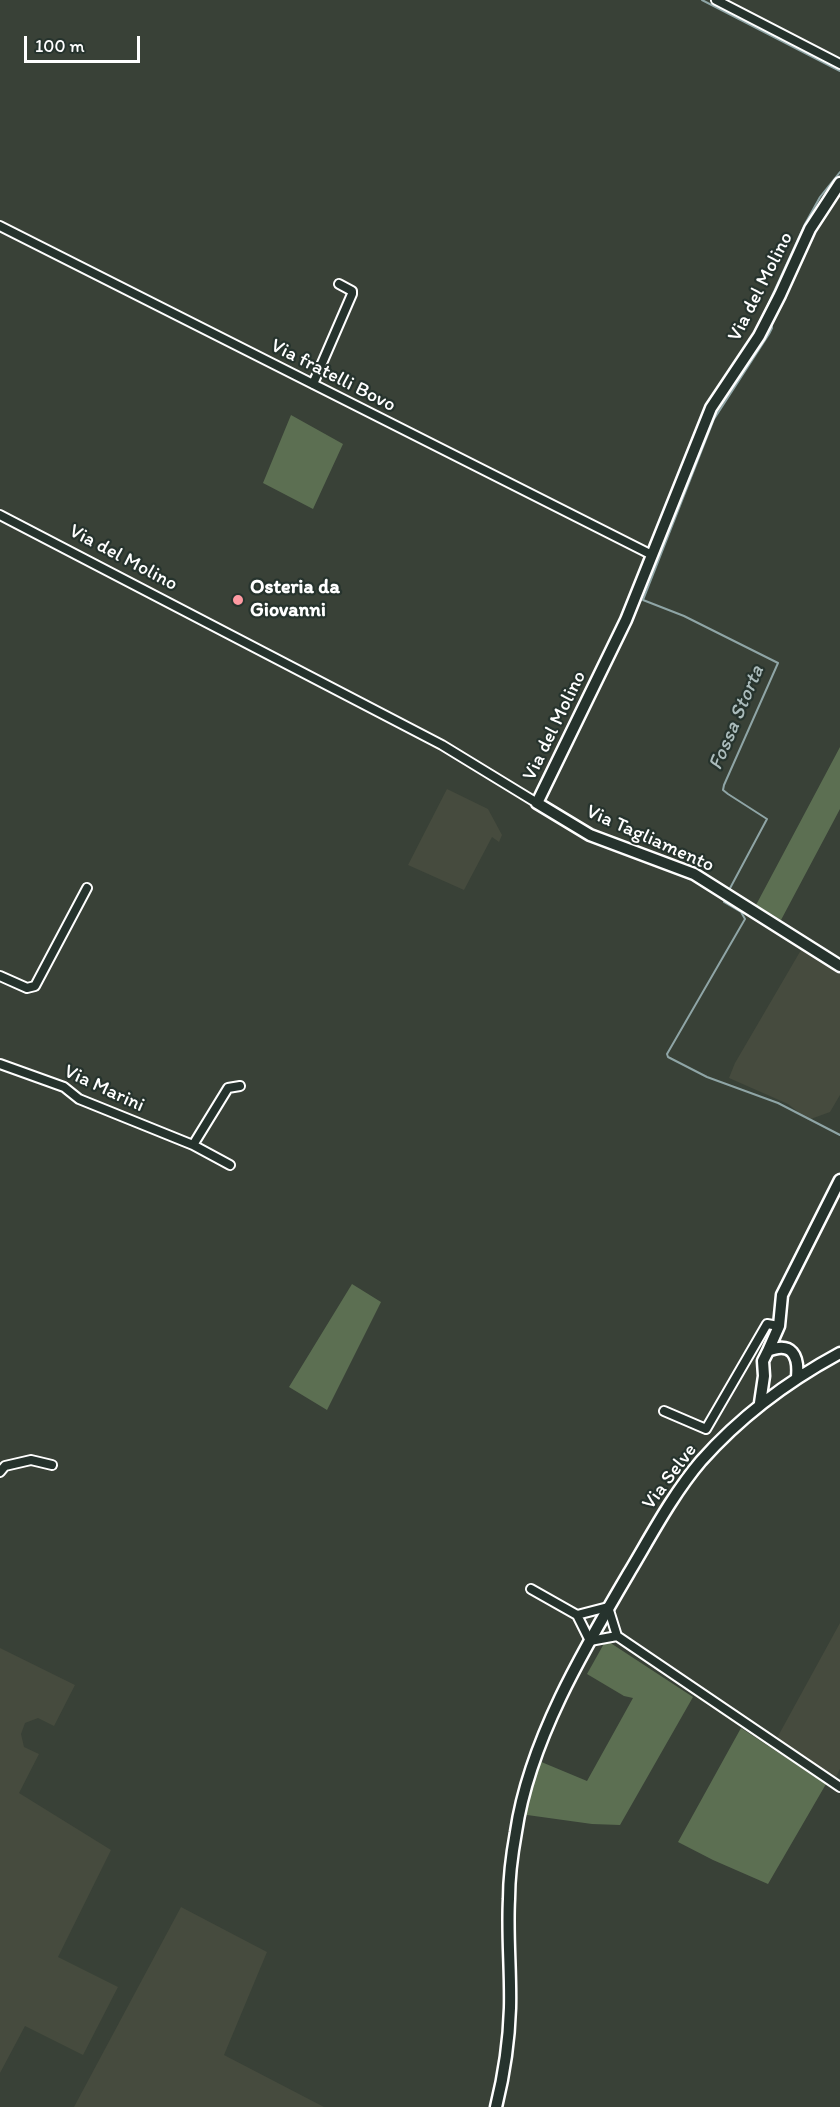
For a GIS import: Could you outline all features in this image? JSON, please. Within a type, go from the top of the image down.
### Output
[{"type":"street","points":[[717,0],[840,64]]},
{"type":"street","name":"Via del Molino","points":[[0,514],[442,745],[537,803],[626,620],[711,408],[759,336],[810,229],[840,183]]},
{"type":"street","name":"Via fratelli Bovo","points":[[0,226],[652,555]]},
{"type":"street","points":[[313,384],[352,294],[352,291],[339,285]]},
{"type":"street","name":"Via Tagliamento","points":[[537,803],[590,835],[682,868],[840,966]]},
{"type":"street","points":[[0,976],[27,988],[35,986],[87,888]]},
{"type":"street","name":"Via Marini","points":[[0,1064],[64,1087],[79,1099],[193,1145],[230,1165]]},
{"type":"street","points":[[193,1145],[228,1088],[240,1086]]},
{"type":"street","points":[[760,1404],[764,1376],[763,1361],[779,1326],[782,1295],[840,1180]]},
{"type":"street","name":"Via Selve","points":[[664,1411],[706,1429],[767,1324],[779,1326]]},
{"type":"street","points":[[779,1326],[787,1349]]},
{"type":"street","points":[[768,1351],[778,1348],[787,1349],[796,1356],[820,1364]]},
{"type":"street","points":[[764,1376],[772,1382],[785,1386],[840,1353]]},
{"type":"street","points":[[796,1356],[797,1377]]},
{"type":"street","name":"Via Selve","points":[[496,2107],[503,2079],[508,2040],[510,2008],[508,1902],[512,1862],[519,1814],[542,1738],[590,1641],[664,1513],[701,1461],[760,1404],[785,1386]]},
{"type":"street","points":[[0,1472],[4,1466],[31,1460],[52,1465]]},
{"type":"street","points":[[531,1589],[577,1615],[590,1641],[617,1636]]},
{"type":"street","points":[[577,1615],[609,1607],[617,1636],[840,1787]]},
{"type":"shaded area","points":[[447,789],[488,809],[502,835],[499,842],[492,837],[464,890],[408,865]]},
{"type":"shaded area","points":[[801,950],[840,974],[840,1095],[830,1112],[808,1120],[788,1104],[729,1078],[735,1063]]},
{"type":"shaded area","points":[[840,1623],[840,1769],[836,1777],[777,1738]]},
{"type":"shaded area","points":[[0,1648],[75,1685],[54,1726],[38,1718],[25,1723],[21,1734],[24,1747],[39,1754],[19,1793],[111,1850],[58,1957],[118,1987],[83,2055],[25,2026],[0,2073]]},
{"type":"shaded area","points":[[181,1907],[267,1952],[224,2055],[324,2107],[74,2107]]},
{"type":"green space","points":[[291,415],[343,444],[313,509],[263,483]]},
{"type":"green space","points":[[840,747],[840,809],[781,920],[756,905]]},
{"type":"green space","points":[[352,1284],[381,1302],[327,1410],[289,1387]]},
{"type":"green space","points":[[606,1640],[693,1697],[620,1825],[592,1824],[520,1814],[539,1761],[587,1781],[633,1698],[624,1696],[587,1674]]},
{"type":"green space","points":[[741,1728],[826,1784],[768,1884],[678,1842]]},
{"type":"waterway","name":"Fossa Storta","points":[[702,0],[840,71]]},
{"type":"waterway","name":"Fossa Storta","points":[[763,320],[805,224],[820,197],[840,172]]},
{"type":"waterway","name":"Fossa Storta","points":[[728,892],[767,819],[728,794],[723,790],[724,785],[778,663],[684,616],[643,600],[714,419],[769,334],[772,328],[771,322]]},
{"type":"waterway","name":"Fossa Storta","points":[[726,897],[724,902],[741,912],[745,919],[667,1054],[668,1057],[707,1077],[778,1103],[840,1135]]},
{"type":"place","name":"Osteria da Giovanni","points":[[238,600]]}]
